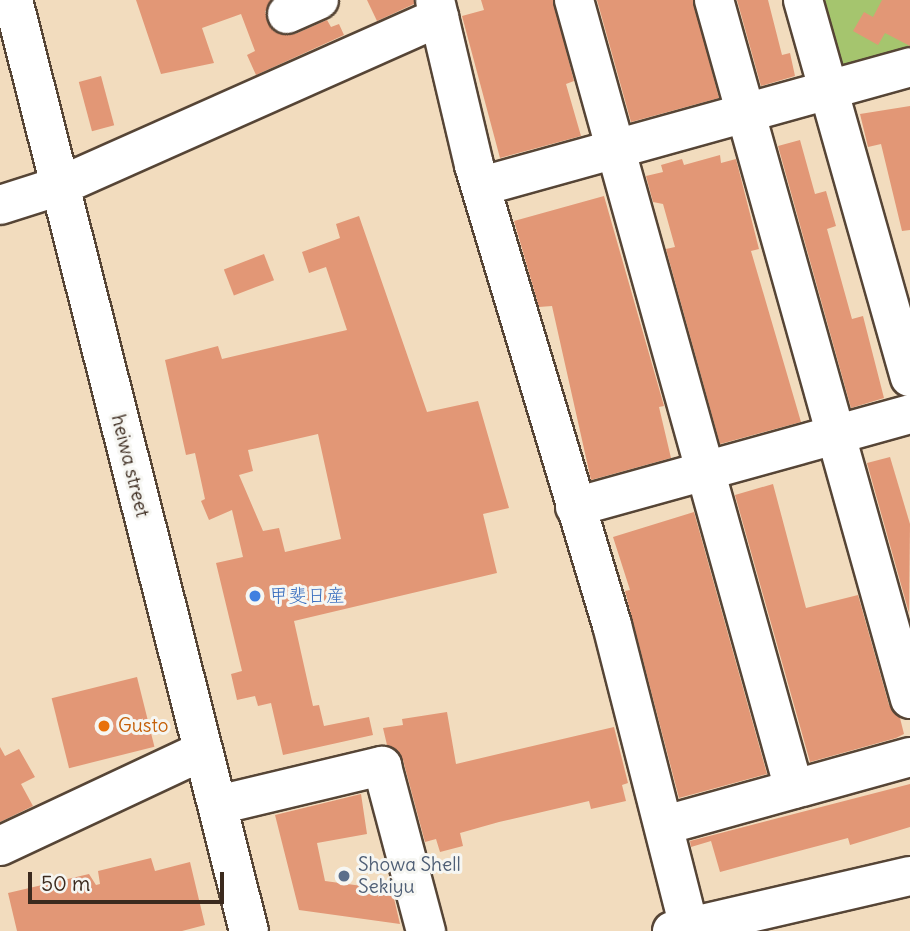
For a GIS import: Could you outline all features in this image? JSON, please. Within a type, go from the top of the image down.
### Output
[{"type":"main road","name":"heiwa street","points":[[13,0],[201,752],[218,805],[249,931]]},
{"type":"main road","points":[[574,0],[794,789]]},
{"type":"main road","points":[[714,0],[910,699]]},
{"type":"main road","points":[[803,0],[910,377]]},
{"type":"main road","points":[[0,205],[60,186],[260,97],[437,8],[482,186],[575,508],[612,625],[665,825],[683,930],[910,876]]},
{"type":"main road","points":[[482,186],[910,67]]},
{"type":"main road","points":[[575,508],[910,414]]},
{"type":"main road","points":[[0,846],[201,752]]},
{"type":"main road","points":[[665,825],[910,757]]},
{"type":"main road","points":[[218,805],[382,766],[426,931]]},
{"type":"green space","points":[[825,0],[910,0],[910,53],[844,70]]},
{"type":"building","points":[[136,0],[271,0],[265,12],[275,32],[295,34],[327,20],[331,27],[339,24],[344,35],[256,75],[247,55],[255,51],[241,14],[202,28],[214,63],[161,74]]},
{"type":"building","points":[[367,0],[414,0],[414,4],[377,21]]},
{"type":"building","points":[[481,0],[553,0],[574,81],[566,84],[581,136],[500,158],[462,16],[484,10]]},
{"type":"building","points":[[597,0],[693,0],[719,98],[631,122]]},
{"type":"building","points":[[737,0],[768,0],[782,55],[790,53],[795,76],[761,86]]},
{"type":"building","points":[[882,0],[910,0],[910,46],[885,33],[878,45],[853,31],[864,12],[873,17]]},
{"type":"building","points":[[101,76],[114,125],[92,131],[79,82]]},
{"type":"building","points":[[910,106],[910,230],[902,231],[881,144],[868,147],[860,114]]},
{"type":"building","points":[[800,140],[815,194],[826,191],[836,226],[827,229],[852,319],[863,316],[884,398],[851,408],[778,146]]},
{"type":"building","points":[[720,155],[721,163],[736,159],[759,249],[751,251],[801,422],[720,444],[666,249],[675,247],[663,204],[653,202],[646,176],[663,172],[661,165],[682,159],[684,165]]},
{"type":"building","points":[[604,196],[664,406],[659,407],[671,458],[591,480],[552,306],[539,307],[514,221]]},
{"type":"building","points":[[359,216],[427,412],[478,401],[509,508],[483,514],[497,573],[294,621],[313,706],[319,705],[324,726],[369,717],[373,735],[283,755],[271,703],[258,706],[255,696],[237,700],[231,674],[242,671],[216,563],[243,557],[232,510],[209,520],[201,501],[205,499],[195,453],[186,455],[165,360],[218,346],[222,359],[347,330],[326,267],[309,273],[302,252],[340,238],[336,224]],"holes":[[[318,434],[341,539],[285,552],[279,528],[263,531],[239,475],[253,471],[248,450]]]},
{"type":"building","points":[[264,254],[274,280],[234,296],[224,269]]},
{"type":"building","points":[[890,457],[910,524],[909,613],[867,463]]},
{"type":"building","points":[[773,484],[806,608],[858,595],[889,705],[900,718],[904,734],[810,762],[735,495]]},
{"type":"building","points":[[694,512],[767,774],[679,798],[625,591],[630,590],[613,537]]},
{"type":"building","points":[[137,677],[154,747],[69,768],[52,698]]},
{"type":"building","points":[[447,712],[456,764],[614,727],[628,783],[622,785],[626,801],[591,809],[589,801],[499,822],[460,833],[463,846],[440,852],[436,839],[425,842],[403,760],[387,745],[383,728],[403,725],[402,719]]},
{"type":"building","points":[[0,747],[5,756],[19,749],[35,777],[21,784],[33,806],[0,822]]},
{"type":"building","points":[[910,784],[910,827],[850,845],[848,838],[720,872],[711,841],[691,847],[690,841]]},
{"type":"building","points":[[361,794],[367,834],[317,843],[325,881],[392,890],[400,924],[299,910],[275,815]]},
{"type":"building","points":[[151,858],[155,871],[190,862],[205,925],[182,931],[17,931],[8,893],[89,874],[96,885],[100,884],[98,871]]},
{"type":"place","name":"甲斐日産","points":[[255,596]]},
{"type":"place","name":"Gusto","points":[[104,726]]},
{"type":"place","name":"Showa Shell Sekiyu","points":[[344,876]]}]
